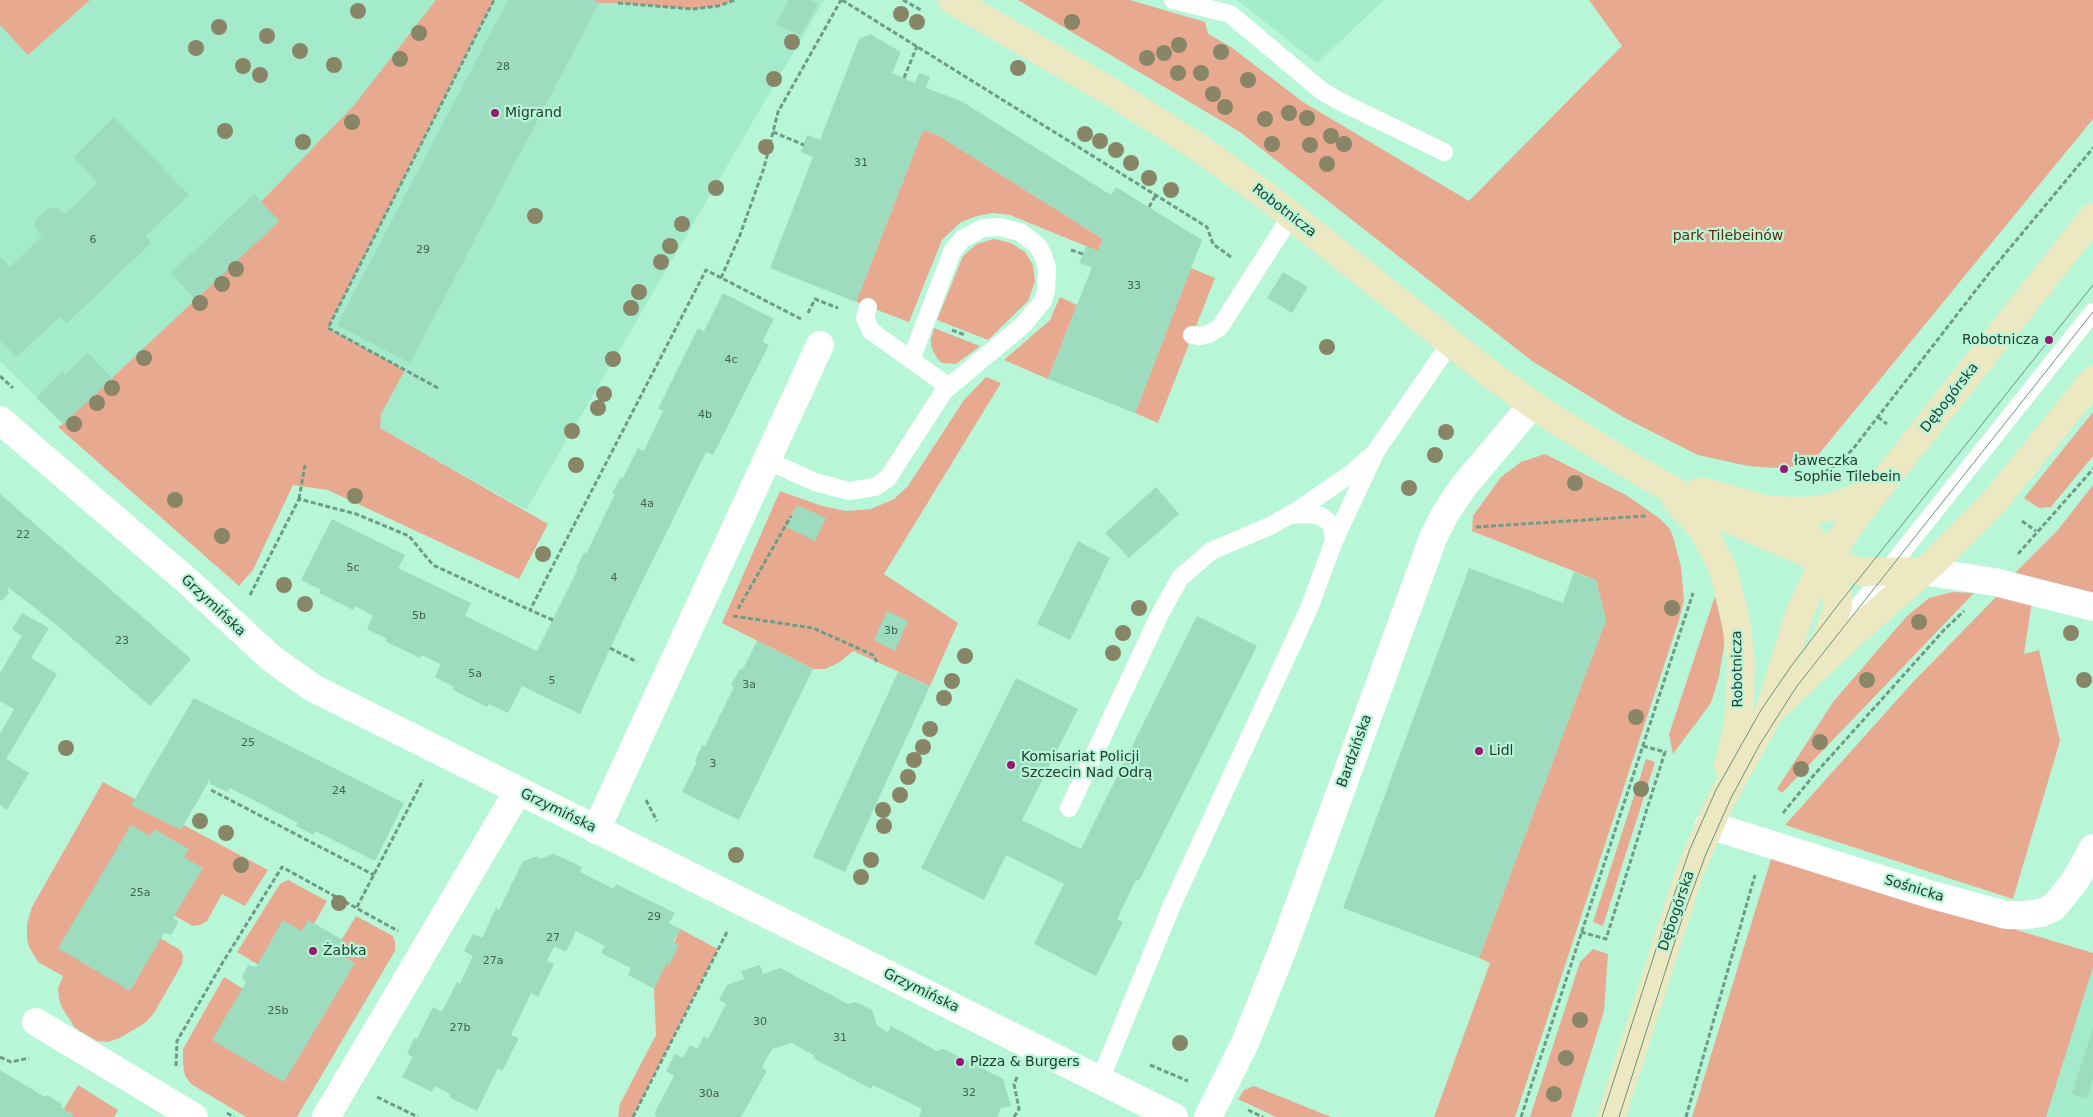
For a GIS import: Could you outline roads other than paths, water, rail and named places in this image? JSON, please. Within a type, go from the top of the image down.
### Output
[{"type":"street","name":"Robotnicza","points":[[952,0],[1110,91],[1234,173],[1292,216],[1450,342],[1532,404],[1639,471],[1712,512],[1828,561]]},
{"type":"street","name":"Dębogórska","points":[[1768,715],[1800,612],[1820,569],[1828,561],[1842,536],[1897,465],[2093,217]]},
{"type":"street","points":[[596,830],[820,345]]},
{"type":"street","name":"Dębogórska","points":[[1610,1117],[1684,890],[1709,824],[1748,748],[1768,715],[1796,686],[1934,562],[1995,502],[2093,380]]},
{"type":"street","name":"Bardzińska","points":[[1208,1117],[1245,1043],[1284,946],[1438,529],[1445,514],[1463,487],[1532,404]]},
{"type":"street","name":"Grzymińska","points":[[0,420],[192,585],[248,638],[292,675],[313,688],[1174,1117]]},
{"type":"street","name":"Robotnicza","points":[[1599,446],[1692,488],[1772,510],[1800,524],[1820,545],[1828,561]]},
{"type":"street","name":"Robotnicza","points":[[1599,446],[1672,496],[1686,509],[1700,526],[1723,569],[1730,594],[1740,648],[1740,702],[1736,735],[1730,760],[1709,824]]},
{"type":"street","name":"Robotnicza","points":[[1772,510],[1814,510],[1852,500],[1874,487],[1897,465]]},
{"type":"street","name":"Dębogórska","points":[[1796,686],[1827,638],[1837,613],[1838,586],[1828,561]]},
{"type":"street","points":[[1828,561],[1859,571],[1922,571],[1995,582],[2093,606]]},
{"type":"street","points":[[326,1117],[518,791]]},
{"type":"street","name":"Sośnicka","points":[[1709,824],[1989,912],[2024,915],[2040,913],[2054,906],[2075,881],[2093,848]]},
{"type":"street","points":[[36,1022],[194,1117]]},
{"type":"lane","points":[[1173,0],[1230,14],[1322,91],[1444,152]]},
{"type":"lane","points":[[1192,335],[1209,334],[1220,328],[1292,216]]},
{"type":"lane","points":[[766,460],[799,476],[833,488],[857,491],[875,487],[888,478],[894,472],[948,386],[1036,311],[1046,291],[1047,268],[1043,255],[1030,239],[1011,229],[1000,227],[983,228],[969,234],[957,244],[952,252],[911,360]]},
{"type":"lane","points":[[868,307],[865,318],[870,331],[948,386]]},
{"type":"lane","points":[[1796,686],[2093,312]]},
{"type":"lane","points":[[1100,1080],[1172,905],[1310,606],[1334,541],[1376,451],[1450,342]]},
{"type":"lane","points":[[1069,808],[1159,616],[1180,578],[1211,550],[1290,515],[1352,474],[1376,451]]},
{"type":"lane","points":[[1290,515],[1308,514],[1322,516],[1332,525],[1334,541]]},
{"type":"tram line","points":[[1602,1117],[1690,849],[1716,790],[1761,710],[1792,665],[1838,605],[2093,285]]},
{"type":"tram line","points":[[1619,1117],[1682,919],[1706,854],[1731,798],[1760,744],[1797,686],[2093,312]]},
{"type":"place","name":"Migrand","points":[[495,113]]},
{"type":"place","name":"Robotnicza","points":[[2049,340]]},
{"type":"place","name":"ławeczka Sophie Tilebein","points":[[1784,469]]},
{"type":"place","name":"Lidl","points":[[1479,751]]},
{"type":"place","name":"Komisariat Policji Szczecin Nad Odrą","points":[[1011,765]]},
{"type":"place","name":"Żabka","points":[[313,951]]},
{"type":"place","name":"Pizza & Burgers","points":[[960,1062]]},
{"type":"park label","name":"park Tilebeinów","points":[[1728,236]]}]
